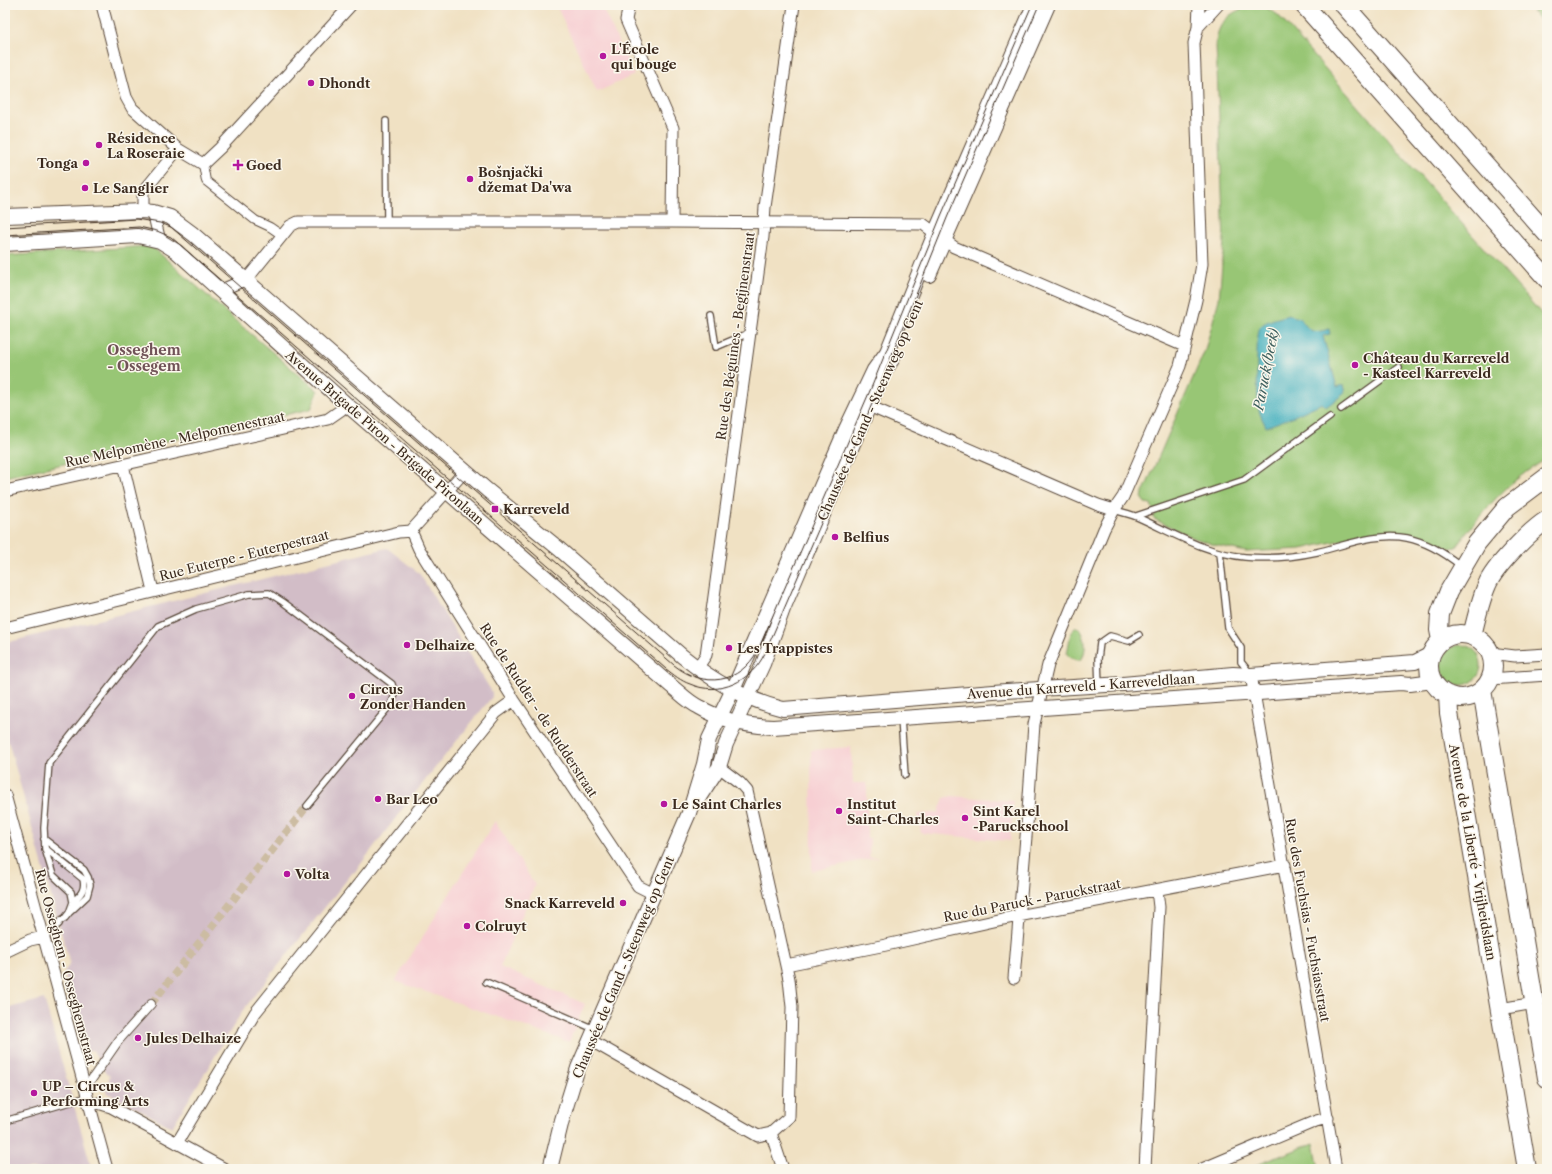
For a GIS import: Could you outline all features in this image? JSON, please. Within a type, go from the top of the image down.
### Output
[{"type":"main road","points":[[1304,5],[1547,279]]},
{"type":"main road","points":[[1344,5],[1547,234]]},
{"type":"main road","points":[[1462,182],[1484,163]]},
{"type":"main road","points":[[1436,647],[1451,635],[1462,634],[1472,636],[1483,643],[1490,653],[1492,666],[1486,684],[1476,694],[1462,698],[1448,695],[1433,681],[1429,672],[1429,663],[1436,647],[1440,614],[1449,591],[1477,543],[1507,507],[1547,476]]},
{"type":"main road","points":[[1472,636],[1487,583],[1507,557],[1536,526],[1547,520]]},
{"type":"main road","points":[[1486,684],[1547,1078]]},
{"type":"main road","name":"Avenue de la Liberté - Vrijheidslaan","points":[[1448,695],[1451,721],[1527,1169]]},
{"type":"street","points":[[102,5],[126,98],[132,108],[178,149],[203,164],[206,181],[255,220],[270,227],[282,236]]},
{"type":"street","points":[[203,164],[220,148],[351,5]]},
{"type":"street","points":[[629,5],[626,20],[673,128],[672,222]]},
{"type":"street","name":"Rue des Béguines - Begijnenstraat","points":[[697,668],[706,655],[794,5]]},
{"type":"street","name":"Chaussée de Gand - Steenweg op Gent","points":[[550,1169],[562,1120],[578,1068],[689,813],[704,764],[709,739],[732,690],[846,429],[864,404],[895,355],[940,237],[1034,5]]},
{"type":"street","name":"Chaussée de Gand - Steenweg op Gent","points":[[940,237],[1048,5]]},
{"type":"street","points":[[1014,978],[1034,724],[1048,665],[1104,529],[1114,510],[1124,497],[1174,381],[1180,366],[1196,300],[1202,264],[1194,44],[1198,27],[1199,5]]},
{"type":"street","points":[[1198,27],[1218,5]]},
{"type":"street","points":[[160,241],[148,211],[143,192],[178,149]]},
{"type":"street","name":"Avenue Brigade Piron - Brigade Pironlaan","points":[[5,216],[148,211],[170,217],[247,279],[465,471],[558,548],[697,668],[732,690]]},
{"type":"street","points":[[218,291],[247,279],[290,226],[298,222],[923,224],[954,247],[1184,346]]},
{"type":"street","name":"Avenue Brigade Piron - Brigade Pironlaan","points":[[5,244],[138,236],[160,241],[176,251],[218,291],[346,404],[670,685],[698,707],[719,717],[736,722]]},
{"type":"street","name":"Rue Melpomène - Melpomenestraat","points":[[5,491],[328,419],[341,410],[346,404]]},
{"type":"street","points":[[864,404],[1098,505],[1114,510]]},
{"type":"street","name":"Chaussée de Gand - Steenweg op Gent","points":[[689,813],[719,767],[726,744],[763,664],[783,609],[864,404]]},
{"type":"street","points":[[122,465],[153,591]]},
{"type":"street","points":[[410,531],[465,471]]},
{"type":"street","name":"Rue Euterpe - Euterpestraat","points":[[5,628],[384,535],[410,531]]},
{"type":"street","name":"Rue de Rudder - de Rudderstraat","points":[[410,531],[419,548],[514,700],[638,886],[654,894]]},
{"type":"street","name":"Avenue du Karreveld - Karreveldlaan","points":[[732,690],[747,698],[783,709],[1099,686],[1233,674],[1252,675],[1416,662],[1436,647]]},
{"type":"street","points":[[1490,653],[1515,656],[1547,654]]},
{"type":"street","name":"Rue des Fuchsias - Fuchsiasstraat","points":[[1252,675],[1336,1169]]},
{"type":"street","points":[[1486,684],[1547,675]]},
{"type":"street","name":"Avenue du Karreveld - Karreveldlaan","points":[[736,722],[773,727],[1401,683],[1410,684],[1433,681]]},
{"type":"street","points":[[177,1143],[255,1013],[496,714],[514,700]]},
{"type":"street","points":[[592,1035],[758,1136],[771,1134],[789,1117],[792,1007],[786,965],[747,791],[740,783],[719,767]]},
{"type":"street","name":"Rue Osseghem - Osseghemstraat","points":[[5,795],[107,1169]]},
{"type":"street","name":"Rue du Paruck - Paruckstraat","points":[[786,965],[1020,916],[1284,865]]},
{"type":"street","points":[[1145,1169],[1159,907],[1157,890]]},
{"type":"street","points":[[5,952],[30,940],[44,937]]},
{"type":"street","points":[[1500,1009],[1535,1003]]},
{"type":"street","points":[[152,1004],[119,1040],[87,1097],[98,1103],[105,1104],[225,1169]]},
{"type":"street","points":[[1202,1169],[1316,1121],[1328,1118]]},
{"type":"street","points":[[771,1134],[783,1169]]},
{"type":"lane","points":[[386,121],[387,223]]},
{"type":"lane","points":[[711,316],[716,347],[749,333]]},
{"type":"lane","points":[[1341,409],[1399,367]]},
{"type":"lane","points":[[1136,516],[1244,480],[1330,417]]},
{"type":"lane","points":[[1114,510],[1136,516],[1192,543],[1220,553],[1246,557],[1300,555],[1378,538],[1407,538],[1426,545],[1450,558],[1462,568]]},
{"type":"lane","points":[[1220,553],[1228,628],[1241,648],[1241,662],[1252,675]]},
{"type":"lane","points":[[73,902],[71,892],[53,875],[45,848],[44,839],[49,763],[158,626],[196,609],[249,594],[269,593],[392,684],[395,695],[390,704],[307,806]]},
{"type":"lane","points":[[1099,686],[1098,659],[1100,643],[1110,636],[1129,641],[1139,635]]},
{"type":"lane","points":[[900,718],[905,775]]},
{"type":"lane","points":[[44,839],[84,870],[90,885],[87,896],[44,937]]},
{"type":"lane","points":[[45,848],[82,879],[83,889],[73,902],[69,913]]},
{"type":"lane","points":[[486,982],[592,1035]]},
{"type":"lane","points":[[5,1121],[87,1097]]},
{"type":"shaded area","name":"L'École qui bouge","points":[[556,5],[601,5],[634,75],[597,92]]},
{"type":"shaded area","points":[[387,548],[419,573],[492,692],[492,697],[407,803],[354,873],[353,872],[243,1010],[172,1127],[106,1092],[110,1075],[106,1074],[93,1050],[85,1052],[64,972],[70,964],[5,730],[5,643]]},
{"type":"shaded area","name":"Institut Saint-Charles","points":[[851,747],[853,783],[867,783],[867,838],[870,838],[869,857],[879,857],[812,871],[811,750]]},
{"type":"shaded area","name":"Sint Karel -Paruckschool","points":[[952,796],[1013,801],[1010,841],[921,833],[918,814],[938,813],[944,798]]},
{"type":"shaded area","points":[[495,821],[535,885],[500,967],[585,1004],[569,1042],[395,981]]},
{"type":"shaded area","points":[[44,999],[92,1169],[5,1169],[5,1009]]},
{"type":"green space","points":[[1527,5],[1547,5],[1547,27]]},
{"type":"green space","points":[[1258,6],[1267,8],[1278,15],[1547,320],[1547,459],[1520,476],[1508,487],[1486,509],[1456,547],[1445,549],[1408,533],[1379,532],[1301,549],[1246,552],[1215,545],[1194,538],[1156,520],[1153,518],[1155,515],[1151,504],[1145,503],[1142,499],[1143,493],[1205,350],[1219,299],[1224,242],[1216,44],[1217,36],[1220,28],[1229,16],[1242,9]]},
{"type":"green space","points":[[148,246],[156,250],[318,391],[311,409],[5,477],[5,256]]},
{"type":"green space","points":[[1076,627],[1079,628],[1083,634],[1085,645],[1083,656],[1080,660],[1070,657],[1067,654],[1071,632]]},
{"type":"green space","points":[[1461,645],[1469,647],[1475,651],[1479,657],[1481,665],[1479,673],[1475,679],[1469,683],[1461,685],[1453,683],[1447,679],[1443,673],[1441,665],[1443,657],[1447,651],[1453,647]]},
{"type":"green space","points":[[1314,1143],[1319,1169],[1246,1169]]},
{"type":"water","name":"Paruck(beek)","points":[[1288,315],[1300,318],[1312,331],[1329,329],[1330,334],[1323,336],[1337,387],[1343,385],[1345,393],[1326,407],[1322,403],[1266,427],[1260,414],[1258,403],[1258,333],[1260,327],[1265,323]]},
{"type":"tunnel","points":[[151,1004],[307,806]]},
{"type":"tram line","points":[[5,227],[136,219],[160,223],[171,227],[674,665],[685,673],[697,678],[709,680],[720,679],[731,676],[742,670],[758,650],[872,386],[941,216],[1032,5]]},
{"type":"tram line","points":[[5,235],[139,227],[157,231],[171,237],[666,669],[678,678],[701,688],[712,689],[723,687],[734,684],[743,679],[759,663],[765,653],[863,426],[947,218],[1039,5]]},
{"type":"place","name":"L'École qui bouge","points":[[603,56]]},
{"type":"place","name":"Dhondt","points":[[311,83]]},
{"type":"place","name":"Résidence La Roseraie","points":[[99,145]]},
{"type":"place","name":"Tonga","points":[[86,163]]},
{"type":"place","name":"Goed","points":[[238,165]]},
{"type":"place","name":"Bošnjački džemat Da'wa","points":[[470,179]]},
{"type":"place","name":"Le Sanglier","points":[[85,188]]},
{"type":"place","name":"Château du Karreveld - Kasteel Karreveld","points":[[1355,365]]},
{"type":"place","name":"Karreveld","points":[[495,509]]},
{"type":"place","name":"Belfius","points":[[835,537]]},
{"type":"place","name":"Delhaize","points":[[407,645]]},
{"type":"place","name":"Les Trappistes","points":[[729,648]]},
{"type":"place","name":"Circus Zonder Handen","points":[[352,696]]},
{"type":"place","name":"Bar Leo","points":[[378,799]]},
{"type":"place","name":"Le Saint Charles","points":[[664,804]]},
{"type":"place","name":"Institut Saint-Charles","points":[[839,811]]},
{"type":"place","name":"Sint Karel -Paruckschool","points":[[965,818]]},
{"type":"place","name":"Volta","points":[[287,874]]},
{"type":"place","name":"Snack Karreveld","points":[[623,903]]},
{"type":"place","name":"Colruyt","points":[[467,926]]},
{"type":"place","name":"Jules Delhaize","points":[[138,1038]]},
{"type":"place","name":"UP – Circus & Performing Arts","points":[[34,1093]]},
{"type":"district","name":"Osseghem - Ossegem","points":[[144,358]]}]
